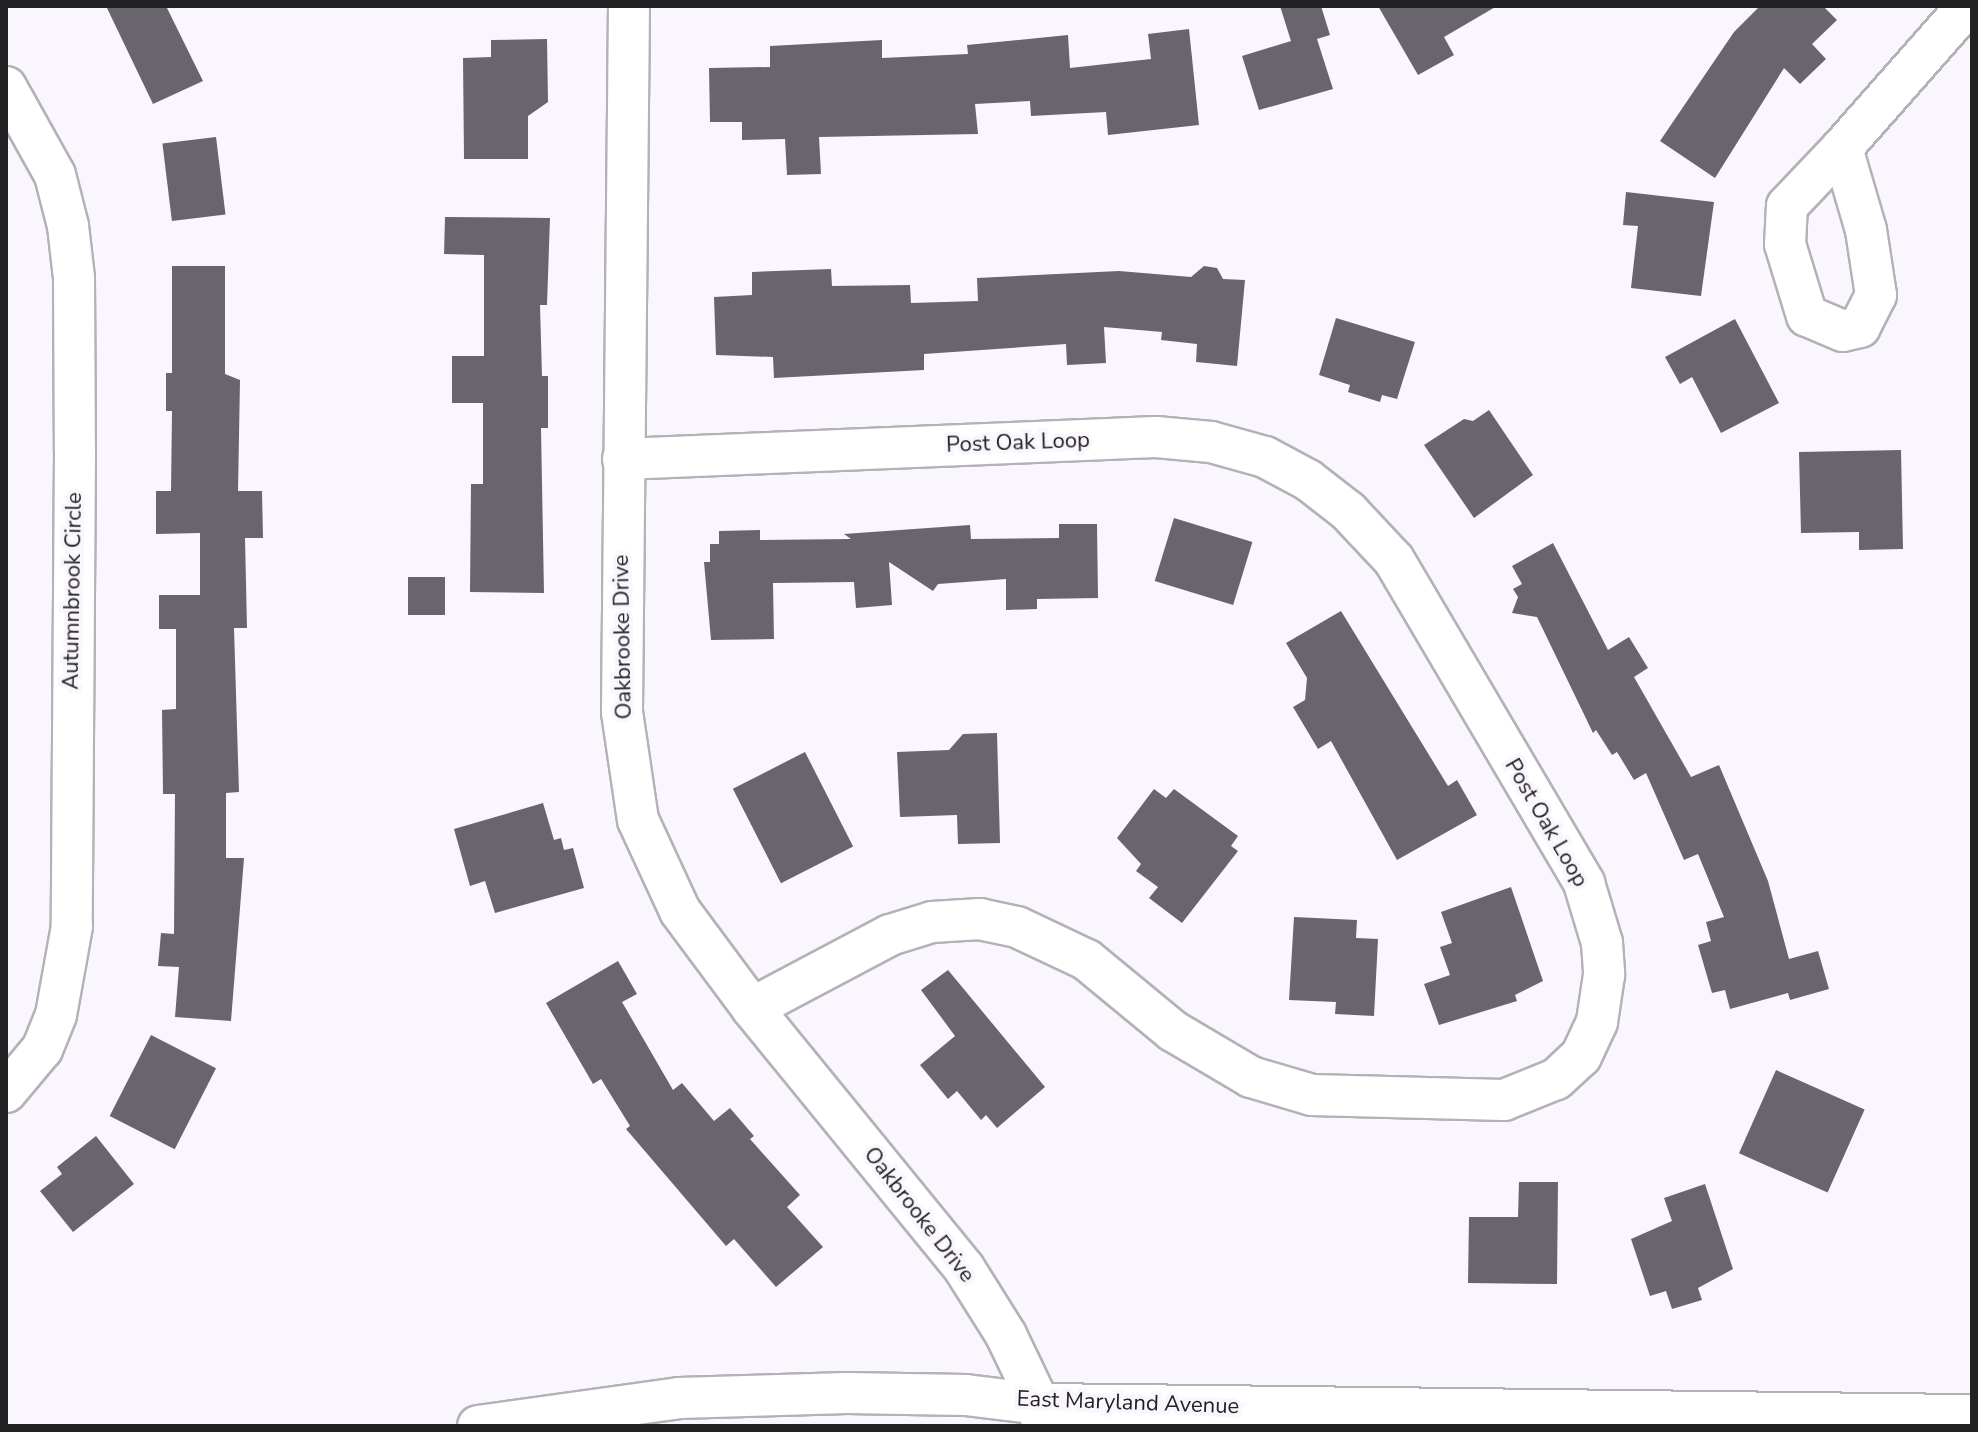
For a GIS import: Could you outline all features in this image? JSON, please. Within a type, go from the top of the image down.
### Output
[{"type":"street","name":"Oakbrooke Drive","points":[[629,6],[622,712],[638,820],[680,911],[752,1008],[964,1268],[1006,1335],[1040,1415]]},
{"type":"street","points":[[1842,148],[1967,6]]},
{"type":"street","name":"Autumnbrook Circle","points":[[6,87],[55,175],[68,226],[74,278],[75,452],[72,926],[56,1015],[42,1049],[6,1092]]},
{"type":"street","name":"Post Oak Loop","points":[[623,459],[1156,437],[1211,442],[1276,463],[1348,511],[1394,560],[1584,883],[1602,943],[1604,975],[1597,1022],[1581,1056],[1556,1079],[1504,1100],[1312,1095],[1251,1077],[1173,1031],[1087,960],[1017,927],[980,919],[932,922],[890,935],[752,1008]]},
{"type":"street","name":"East Maryland Avenue","points":[[478,1426],[679,1398],[966,1395],[1040,1415],[1972,1415]]},
{"type":"building","points":[[106,6],[166,6],[203,81],[153,104]]},
{"type":"building","points":[[1280,6],[1321,6],[1330,35],[1317,39],[1333,89],[1259,110],[1242,56],[1291,41]]},
{"type":"building","points":[[1378,6],[1497,6],[1444,37],[1454,55],[1418,75]]},
{"type":"building","points":[[1760,6],[1823,6],[1837,20],[1812,44],[1826,59],[1800,84],[1784,68],[1715,178],[1660,141],[1734,32]]},
{"type":"building","points":[[1189,29],[1199,125],[1108,135],[1106,112],[1031,116],[1030,101],[975,104],[978,134],[819,137],[821,174],[787,175],[785,139],[742,140],[742,122],[710,122],[709,68],[770,67],[770,46],[882,40],[882,58],[968,54],[967,45],[1068,35],[1070,68],[1151,59],[1148,34]]},
{"type":"building","points":[[547,39],[548,102],[528,116],[528,159],[464,159],[463,58],[491,57],[491,40]]},
{"type":"building","points":[[216,137],[226,214],[172,221],[162,144]]},
{"type":"building","points":[[1626,192],[1714,202],[1701,296],[1631,288],[1638,226],[1623,225]]},
{"type":"building","points":[[445,217],[550,218],[547,305],[540,305],[542,376],[548,376],[548,428],[541,428],[544,593],[470,592],[471,484],[483,484],[483,403],[452,403],[452,356],[484,356],[484,255],[444,254]]},
{"type":"building","points":[[172,266],[225,266],[225,374],[240,380],[238,491],[262,491],[263,538],[245,538],[247,628],[234,628],[239,792],[226,793],[226,858],[244,858],[231,1021],[175,1017],[179,967],[158,966],[161,933],[174,934],[175,794],[163,794],[162,710],[176,709],[176,629],[159,629],[159,595],[200,595],[200,533],[156,534],[156,491],[171,491],[172,411],[166,411],[166,373],[172,373]]},
{"type":"building","points":[[1204,266],[1217,268],[1223,279],[1245,280],[1237,366],[1196,362],[1197,344],[1161,340],[1162,332],[1104,327],[1106,363],[1067,365],[1066,344],[924,354],[924,370],[774,378],[773,357],[716,355],[714,297],[752,295],[752,272],[831,269],[832,286],[910,285],[911,303],[978,301],[977,278],[1119,271],[1191,277]]},
{"type":"building","points":[[1336,318],[1415,342],[1397,399],[1382,395],[1380,402],[1348,392],[1350,385],[1319,375]]},
{"type":"building","points":[[1735,319],[1779,403],[1721,433],[1692,377],[1680,384],[1665,357]]},
{"type":"building","points":[[1489,410],[1533,475],[1474,518],[1424,445],[1464,419],[1473,421]]},
{"type":"building","points":[[1901,450],[1903,549],[1859,550],[1859,532],[1801,533],[1799,452]]},
{"type":"building","points":[[1174,518],[1252,542],[1233,605],[1155,581]]},
{"type":"building","points":[[1059,524],[1097,524],[1098,598],[1037,599],[1037,609],[1006,610],[1006,579],[938,584],[933,591],[889,562],[892,605],[856,608],[854,582],[773,583],[774,639],[711,640],[704,562],[710,562],[710,544],[719,544],[719,531],[760,530],[760,540],[851,539],[844,534],[970,525],[971,539],[1059,538]]},
{"type":"building","points":[[1553,543],[1608,650],[1629,637],[1648,668],[1634,677],[1691,777],[1719,765],[1768,881],[1789,959],[1818,951],[1829,989],[1790,1000],[1788,993],[1730,1009],[1725,990],[1712,993],[1698,945],[1711,941],[1706,922],[1724,917],[1698,854],[1684,860],[1646,773],[1634,780],[1617,752],[1612,755],[1596,730],[1593,733],[1537,617],[1512,613],[1518,597],[1513,589],[1522,584],[1512,566]]},
{"type":"building","points":[[408,577],[445,577],[445,615],[408,615]]},
{"type":"building","points":[[1341,611],[1448,786],[1457,780],[1477,815],[1397,860],[1331,741],[1318,749],[1293,707],[1305,700],[1307,678],[1286,643]]},
{"type":"building","points":[[997,733],[1000,843],[958,844],[957,815],[900,817],[897,752],[949,750],[963,734]]},
{"type":"building","points":[[805,752],[853,846],[781,883],[733,789]]},
{"type":"building","points":[[1154,789],[1166,798],[1174,789],[1238,836],[1231,846],[1238,851],[1182,923],[1149,898],[1158,887],[1136,871],[1141,864],[1117,838]]},
{"type":"building","points":[[543,803],[554,840],[561,838],[564,850],[573,848],[584,888],[495,913],[485,881],[470,886],[454,829]]},
{"type":"building","points":[[1511,887],[1543,981],[1515,995],[1517,1001],[1439,1025],[1424,984],[1450,975],[1440,947],[1452,943],[1441,912]]},
{"type":"building","points":[[1294,917],[1357,920],[1356,938],[1378,939],[1374,1016],[1335,1014],[1336,1002],[1289,1000]]},
{"type":"building","points":[[618,961],[637,994],[622,1002],[673,1090],[682,1083],[714,1121],[730,1108],[754,1136],[750,1139],[800,1195],[787,1207],[823,1247],[776,1287],[734,1239],[726,1246],[626,1129],[630,1126],[601,1079],[593,1084],[546,1003]]},
{"type":"building","points":[[948,970],[1045,1087],[997,1128],[986,1115],[981,1120],[957,1091],[948,1099],[920,1065],[955,1036],[921,990]]},
{"type":"building","points":[[151,1035],[216,1068],[175,1149],[110,1116]]},
{"type":"building","points":[[1776,1070],[1865,1109],[1828,1193],[1739,1153]]},
{"type":"building","points":[[96,1136],[134,1184],[73,1232],[40,1191],[62,1174],[57,1167]]},
{"type":"building","points":[[1519,1182],[1558,1182],[1557,1284],[1468,1283],[1469,1217],[1518,1217]]},
{"type":"building","points":[[1705,1184],[1733,1269],[1698,1288],[1702,1300],[1672,1309],[1666,1291],[1650,1296],[1631,1239],[1672,1221],[1664,1198]]}]
